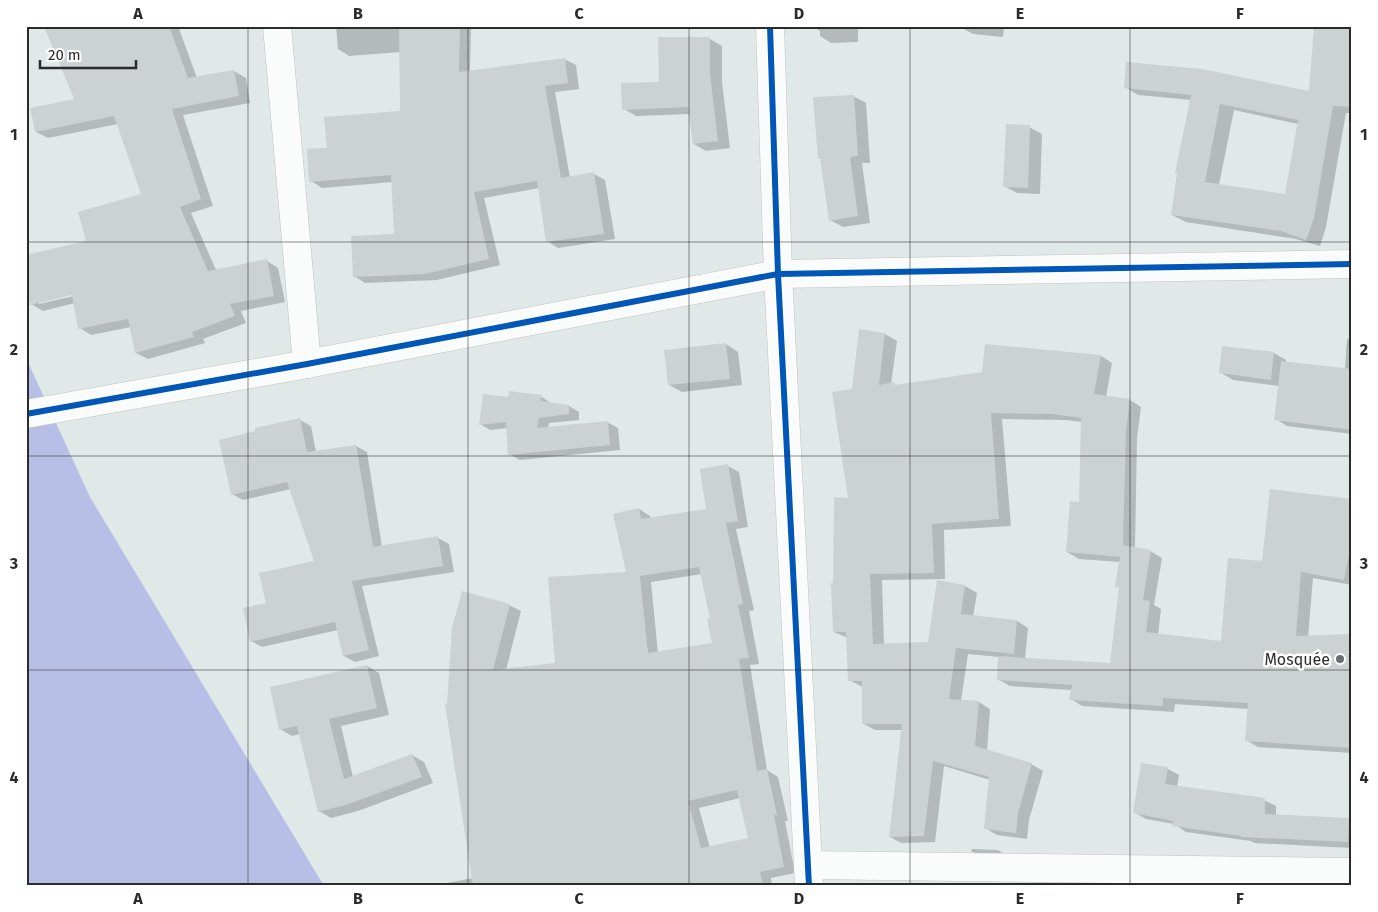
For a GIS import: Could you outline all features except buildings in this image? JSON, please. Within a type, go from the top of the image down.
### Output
[{"type":"street","points":[[277,26],[307,364]]},
{"type":"street","points":[[770,26],[778,274],[809,875],[1352,872]]},
{"type":"street","points":[[26,414],[307,364],[778,274],[1352,264]]},
{"type":"shaded area","points":[[26,358],[90,497],[324,886],[26,886]]},
{"type":"cycle path","points":[[770,26],[778,274],[809,886]]},
{"type":"cycle path","points":[[26,414],[307,364],[778,274],[1352,264]]},
{"type":"place","name":"Mosquée","points":[[1340,659]]}]
